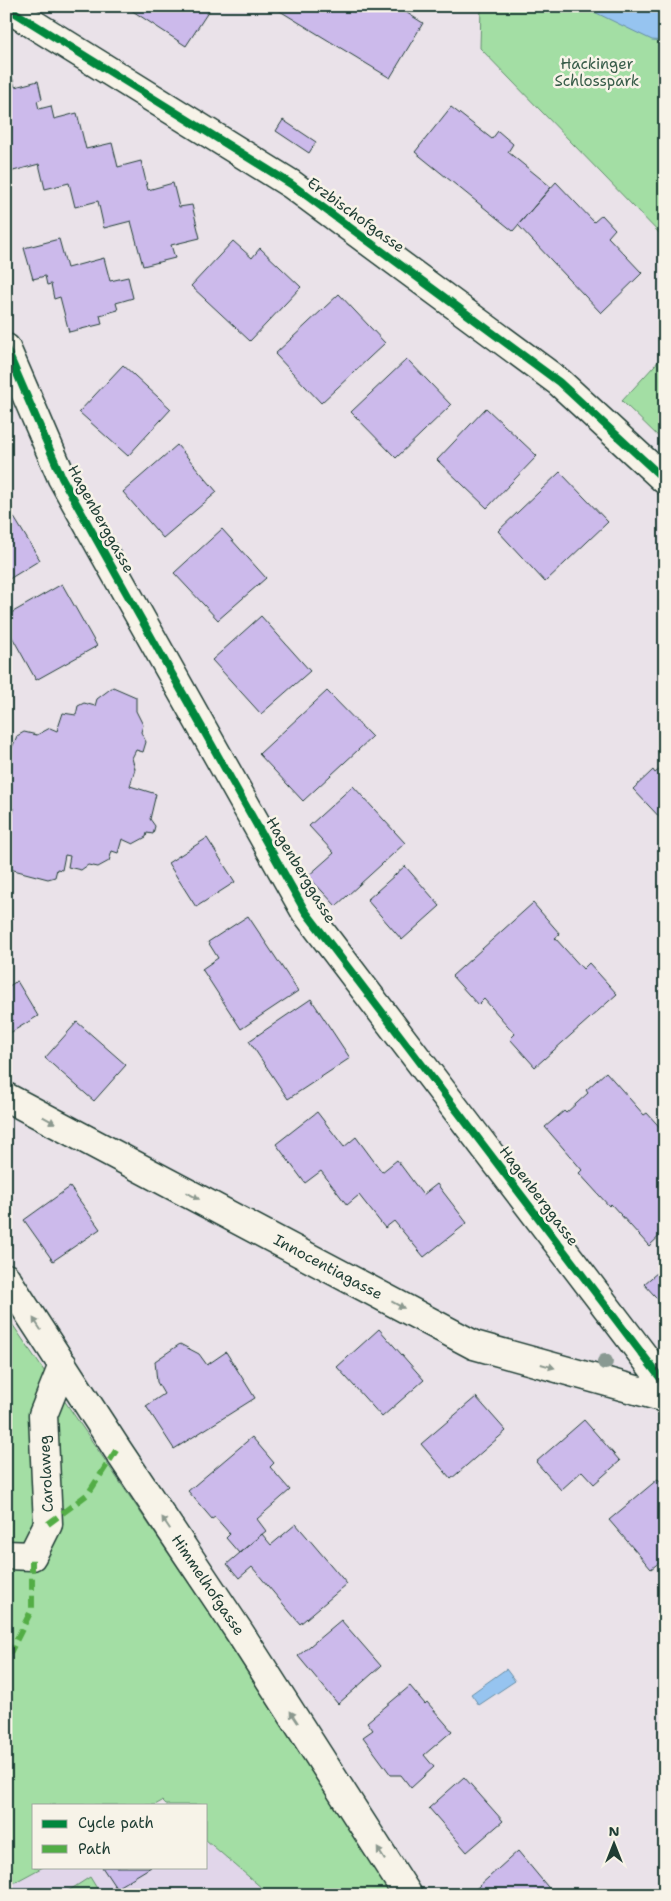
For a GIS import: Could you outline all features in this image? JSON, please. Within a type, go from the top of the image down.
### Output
[{"type":"street","name":"Erzbischofgasse","points":[[6,6],[291,184],[559,382],[665,480]]},
{"type":"street","name":"Hagenberggasse","points":[[6,348],[62,478],[305,911],[665,1384]]},
{"type":"street","name":"Innocentiagasse","points":[[6,1097],[474,1345],[665,1398]]},
{"type":"street","name":"Himmelhofgasse","points":[[6,1278],[240,1633],[408,1895]]},
{"type":"street","name":"Carolaweg","points":[[6,1555],[32,1556],[48,1524],[43,1415],[63,1365]]},
{"type":"shaded area","points":[[208,1842],[270,1895],[6,1895],[6,1887],[41,1868],[208,1868]]},
{"type":"green space","name":"Hackinger Schlosspark","points":[[481,6],[665,6],[665,239],[480,48]]},
{"type":"green space","points":[[665,354],[665,443],[622,401]]},
{"type":"green space","points":[[6,1315],[207,1610],[391,1895],[270,1895],[208,1842],[208,1804],[165,1804],[162,1801],[157,1804],[32,1804],[32,1868],[41,1868],[6,1887]]},
{"type":"green space","points":[[90,1877],[101,1895],[62,1895]]},
{"type":"water","points":[[582,6],[665,6],[665,41],[652,40]]},
{"type":"water","points":[[506,1669],[515,1681],[479,1705],[471,1694]]},
{"type":"building","points":[[125,6],[212,6],[186,46]]},
{"type":"building","points":[[276,6],[396,6],[423,23],[390,78],[275,8]]},
{"type":"building","points":[[12,77],[15,87],[38,81],[42,99],[37,101],[39,109],[51,106],[54,119],[77,113],[86,149],[112,143],[118,167],[141,161],[148,190],[173,183],[179,207],[192,205],[200,238],[171,245],[175,258],[143,266],[131,221],[104,228],[98,201],[75,207],[69,183],[45,189],[39,164],[6,173],[6,79]]},
{"type":"building","points":[[451,107],[492,139],[498,131],[513,144],[508,152],[551,187],[513,231],[415,152]]},
{"type":"building","points":[[283,120],[316,142],[309,153],[276,131]]},
{"type":"building","points":[[556,182],[594,222],[602,215],[615,229],[608,237],[642,273],[601,313],[518,225]]},
{"type":"building","points":[[59,239],[67,268],[104,258],[110,281],[128,277],[133,298],[116,303],[118,310],[100,315],[102,324],[69,332],[60,297],[54,299],[51,284],[47,285],[45,276],[33,279],[24,248]]},
{"type":"building","points":[[233,241],[252,258],[260,248],[301,287],[250,341],[191,286]]},
{"type":"building","points":[[339,294],[385,343],[321,403],[275,354]]},
{"type":"building","points":[[407,359],[451,405],[396,458],[351,412]]},
{"type":"building","points":[[123,365],[171,409],[128,456],[79,412]]},
{"type":"building","points":[[486,408],[537,456],[487,508],[437,460]]},
{"type":"building","points":[[177,445],[217,492],[163,538],[123,492]]},
{"type":"building","points":[[560,472],[608,522],[545,582],[498,531]]},
{"type":"building","points":[[12,514],[40,560],[6,581],[6,518]]},
{"type":"building","points":[[222,529],[266,578],[218,620],[174,573]]},
{"type":"building","points":[[62,584],[97,646],[36,680],[6,626],[6,616]]},
{"type":"building","points":[[261,616],[310,671],[261,714],[212,660]]},
{"type":"building","points":[[113,687],[136,697],[136,711],[143,725],[141,732],[146,742],[143,752],[136,750],[132,758],[135,769],[130,786],[156,794],[150,819],[155,826],[153,834],[147,833],[146,837],[133,844],[122,839],[118,853],[112,851],[109,861],[98,867],[88,865],[81,870],[68,867],[70,856],[65,855],[62,870],[57,869],[55,877],[48,879],[6,868],[6,842],[14,809],[6,808],[6,752],[11,750],[17,736],[24,732],[37,735],[50,728],[57,731],[63,713],[76,715],[78,706],[84,703],[95,706],[97,699]]},
{"type":"building","points":[[327,691],[372,737],[303,801],[259,754]]},
{"type":"building","points":[[665,765],[665,823],[633,789],[653,770],[655,773]]},
{"type":"building","points":[[353,786],[405,843],[336,906],[308,876],[334,853],[309,826]]},
{"type":"building","points":[[207,838],[235,882],[196,907],[168,863]]},
{"type":"building","points":[[405,866],[440,906],[402,940],[367,900]]},
{"type":"building","points":[[533,903],[560,934],[555,938],[583,969],[589,963],[617,994],[535,1067],[510,1039],[515,1034],[484,999],[478,1005],[452,976]]},
{"type":"building","points":[[248,916],[298,991],[241,1029],[202,969],[218,958],[208,942]]},
{"type":"building","points":[[17,981],[38,1016],[10,1033],[6,1027],[6,988]]},
{"type":"building","points":[[311,999],[350,1058],[288,1099],[249,1041]]},
{"type":"building","points":[[77,1022],[126,1065],[94,1101],[45,1058]]},
{"type":"building","points":[[606,1072],[644,1115],[647,1113],[665,1133],[665,1231],[649,1246],[611,1204],[609,1206],[579,1173],[582,1170],[545,1127],[564,1111],[566,1113],[588,1093],[586,1090]]},
{"type":"building","points":[[317,1112],[344,1147],[356,1137],[382,1172],[397,1160],[423,1195],[437,1184],[467,1223],[424,1257],[394,1221],[385,1228],[359,1195],[347,1205],[321,1171],[305,1183],[276,1144]]},
{"type":"building","points":[[70,1187],[100,1229],[53,1261],[24,1220]]},
{"type":"building","points":[[665,1266],[665,1307],[644,1284]]},
{"type":"building","points":[[379,1329],[424,1380],[382,1417],[337,1367]]},
{"type":"building","points":[[180,1344],[199,1354],[207,1365],[226,1352],[255,1398],[174,1449],[146,1406],[164,1394],[157,1382],[155,1361]]},
{"type":"building","points":[[476,1397],[506,1431],[451,1479],[421,1444]]},
{"type":"building","points":[[584,1420],[620,1461],[594,1484],[582,1471],[561,1490],[536,1462]]},
{"type":"building","points":[[252,1437],[274,1463],[270,1467],[290,1490],[257,1519],[266,1531],[239,1553],[226,1538],[230,1534],[215,1517],[212,1519],[188,1491]]},
{"type":"building","points":[[658,1479],[665,1487],[665,1558],[651,1569],[609,1520]]},
{"type":"building","points":[[296,1524],[347,1584],[300,1624],[252,1567],[239,1578],[227,1564],[262,1534],[271,1545]]},
{"type":"building","points":[[665,1598],[665,1609],[659,1603]]},
{"type":"building","points":[[341,1620],[381,1666],[338,1704],[298,1656]]},
{"type":"building","points":[[410,1686],[425,1704],[427,1702],[452,1731],[424,1755],[434,1767],[411,1788],[401,1775],[391,1775],[363,1737],[373,1730],[367,1722]]},
{"type":"building","points":[[464,1777],[503,1821],[467,1852],[429,1808]]},
{"type":"building","points":[[518,1851],[552,1892],[549,1895],[469,1895]]},
{"type":"building","points":[[103,1868],[149,1868],[116,1888]]},
{"type":"marked path","points":[[48,1524],[88,1494],[117,1449]]},
{"type":"marked path","points":[[6,1654],[11,1651],[32,1609],[32,1556]]},
{"type":"cycle path","points":[[6,7],[291,184],[559,382],[665,480]]},
{"type":"cycle path","points":[[6,348],[62,478],[305,911],[665,1384]]}]
